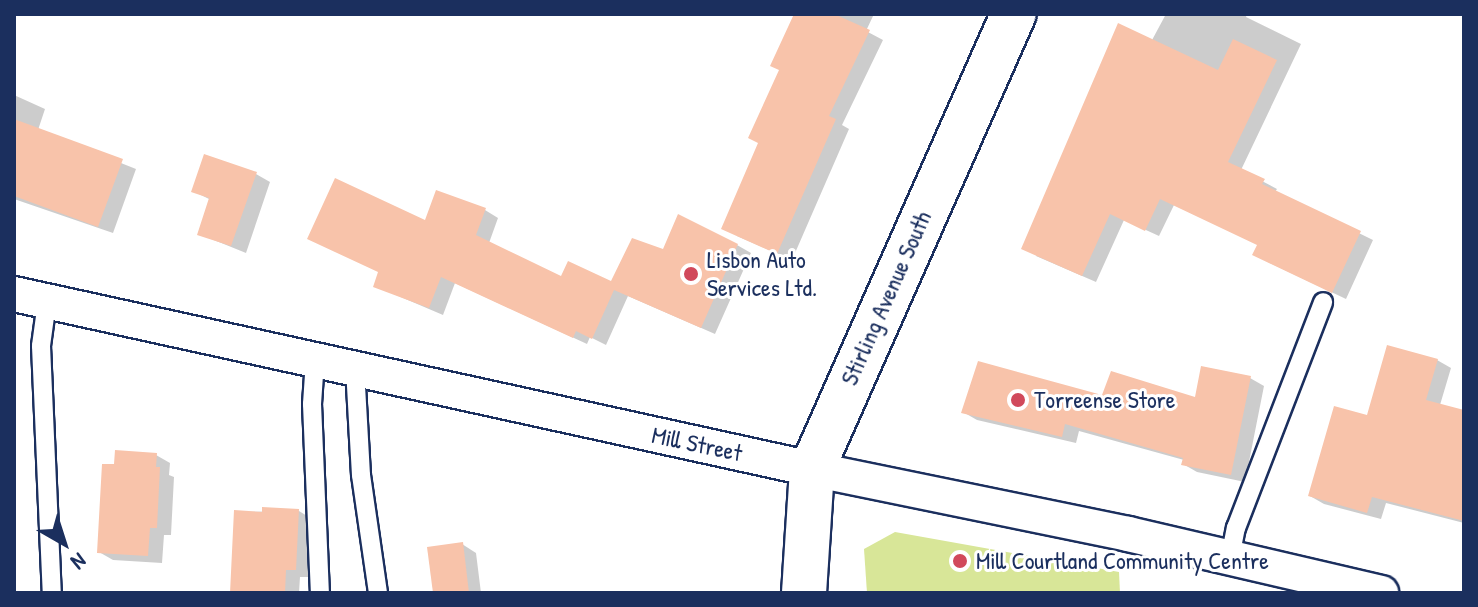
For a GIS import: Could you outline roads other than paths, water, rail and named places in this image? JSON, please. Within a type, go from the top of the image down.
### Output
[{"type":"street","name":"Stirling Avenue South","points":[[804,593],[812,469],[1014,14]]},
{"type":"street","name":"Mill Street","points":[[14,294],[1381,593]]},
{"type":"lane","points":[[47,302],[41,346],[50,590]]},
{"type":"lane","points":[[1230,558],[1236,528],[1323,302]]},
{"type":"lane","points":[[315,360],[313,432],[320,593]]},
{"type":"lane","points":[[355,368],[361,475],[378,593]]},
{"type":"place","name":"Lisbon Auto Services Ltd.","points":[[691,274]]},
{"type":"place","name":"Torreense Store","points":[[1018,400]]},
{"type":"place","name":"Mill Courtland Community Centre","points":[[960,561]]}]
